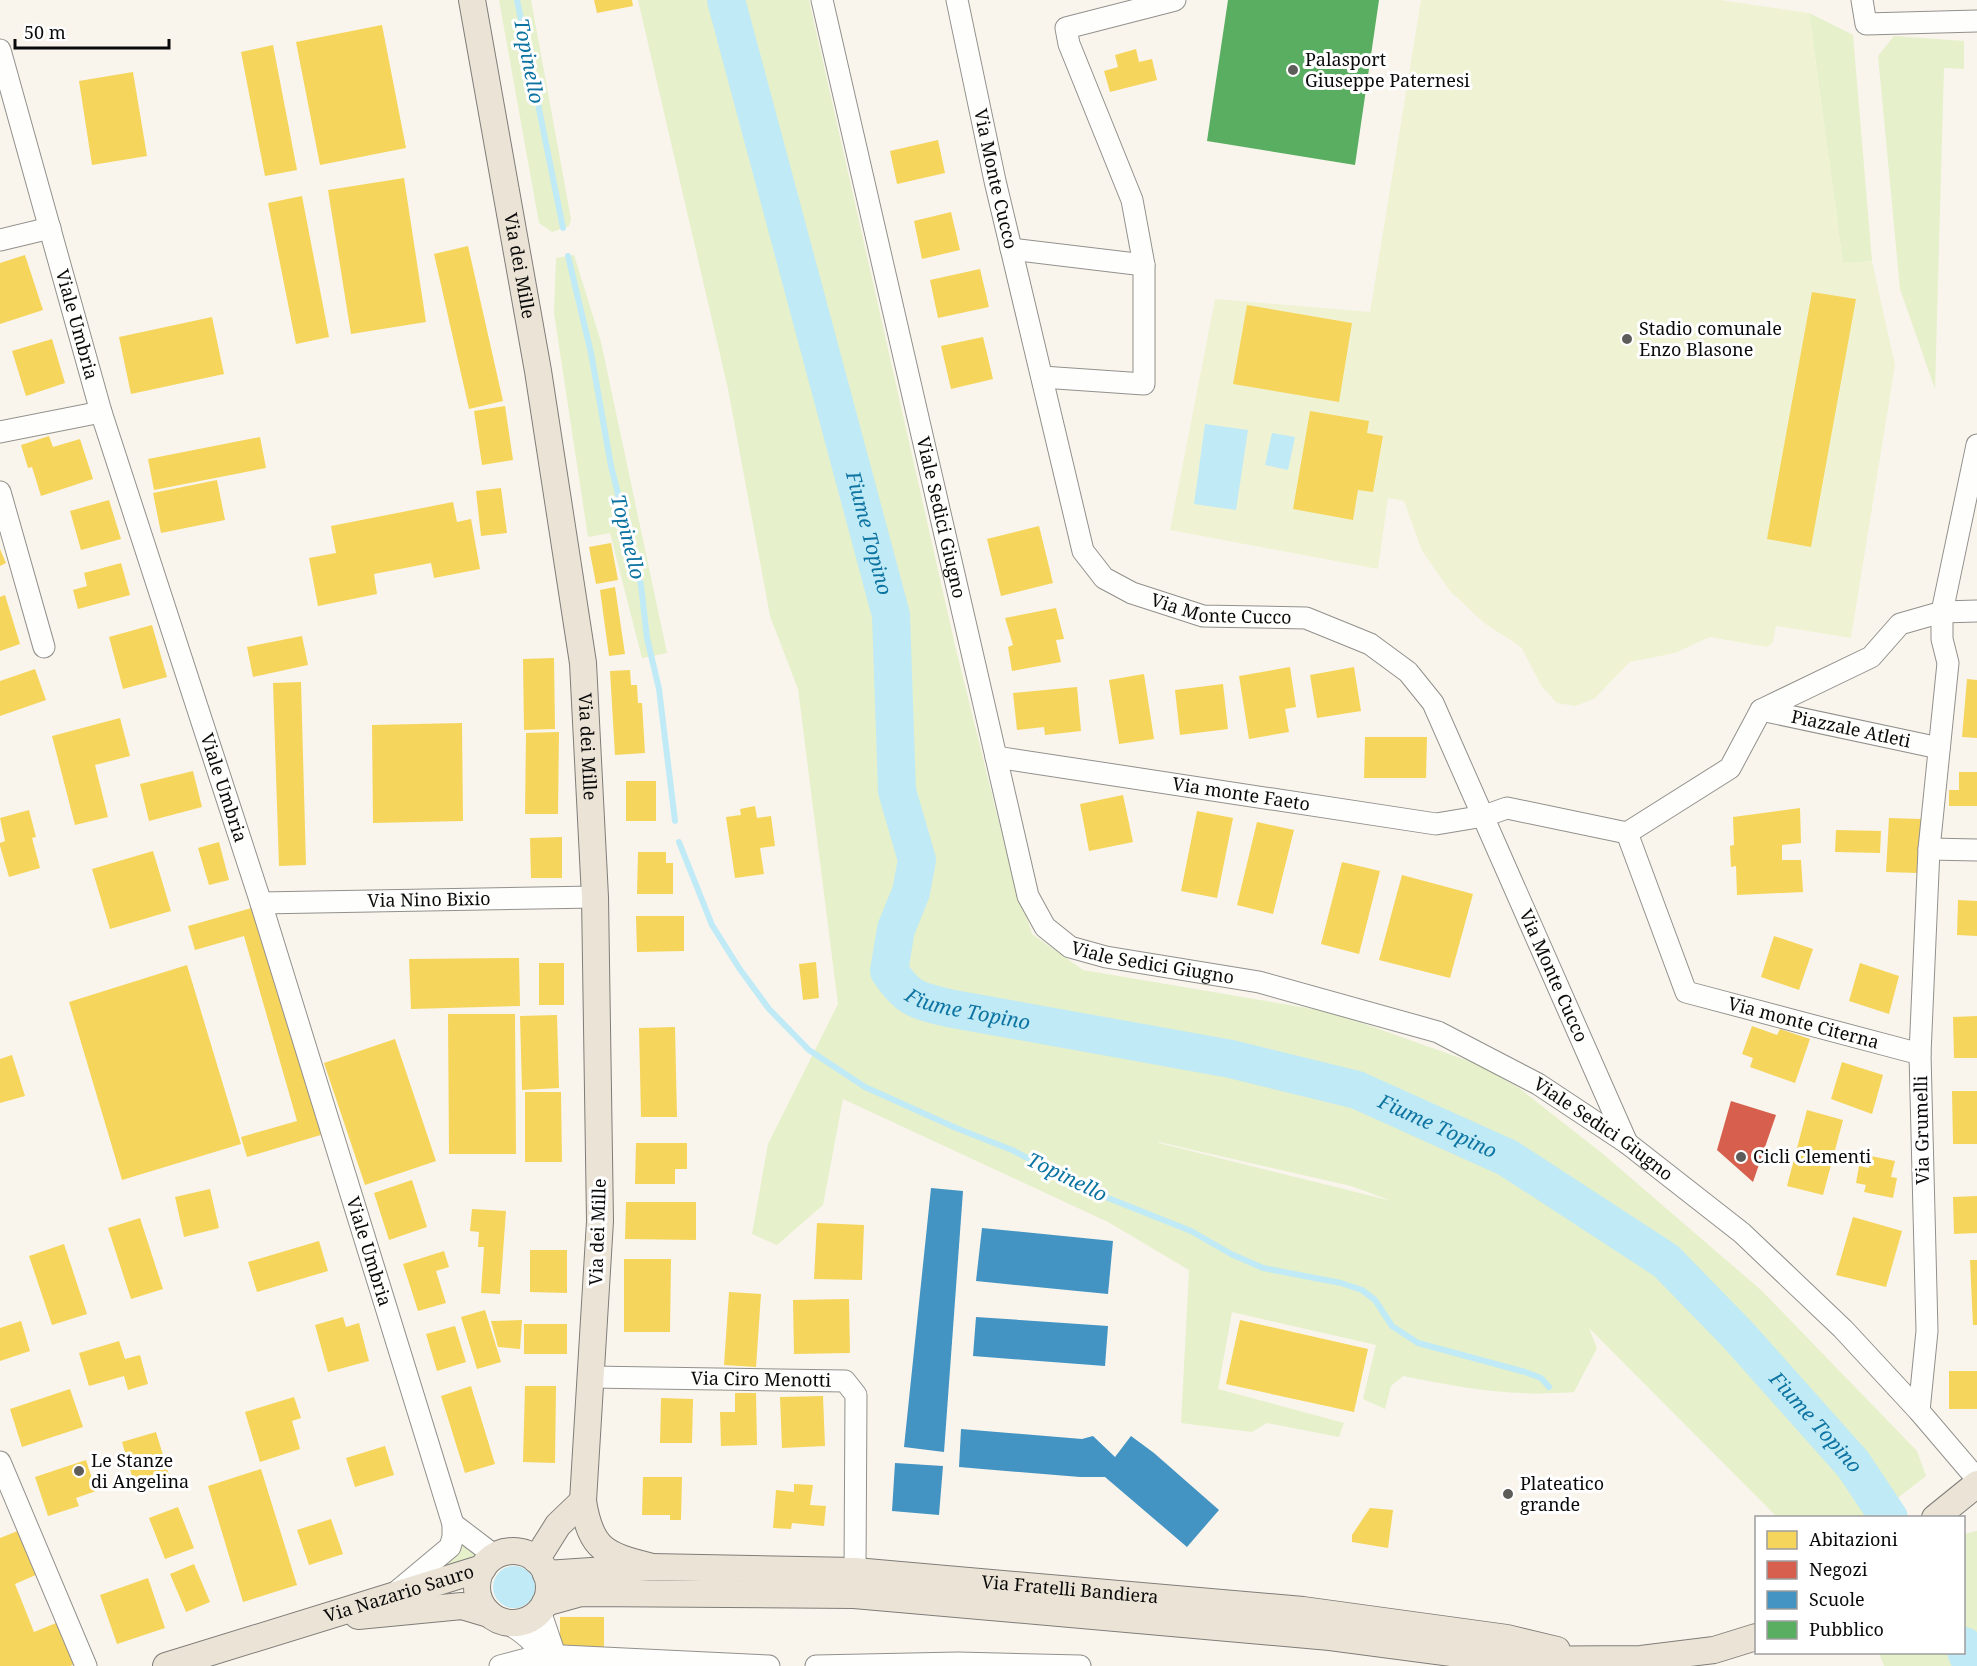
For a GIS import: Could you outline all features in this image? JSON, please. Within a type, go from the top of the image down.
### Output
[{"type":"main road","name":"Via dei Mille","points":[[472,0],[538,371],[583,663],[595,897],[600,1221],[583,1501],[587,1526],[598,1544],[616,1557],[652,1567]]},
{"type":"main road","points":[[1943,1511],[1977,1484]]},
{"type":"main road","points":[[541,1567],[517,1552],[489,1562],[477,1587],[478,1597],[498,1618],[519,1623],[542,1607],[548,1594],[541,1567],[558,1525],[583,1501]]},
{"type":"main road","name":"Via Nazario Sauro","points":[[166,1666],[395,1593],[433,1585],[489,1562]]},
{"type":"main road","name":"Via Fratelli Bandiera","points":[[541,1567],[855,1571],[1334,1614],[1507,1638],[1590,1658]]},
{"type":"main road","name":"Via Fratelli Bandiera","points":[[542,1607],[582,1593],[854,1595],[1330,1637],[1504,1660],[1641,1659],[1680,1656],[1714,1650],[1755,1637]]},
{"type":"main road","name":"Via Nazario Sauro","points":[[316,1620],[462,1606],[498,1618]]},
{"type":"street","name":"Viale Sedici Giugno","points":[[822,0],[1028,896],[1045,927],[1070,947],[1106,957],[1259,982],[1438,1032],[1538,1084],[1627,1143],[1742,1233],[1843,1329],[1919,1411],[1977,1479]]},
{"type":"street","name":"Via Monte Cucco","points":[[957,0],[1011,249],[1083,551],[1104,578],[1132,593],[1203,616],[1306,618],[1370,644],[1408,672],[1432,703],[1627,1143]]},
{"type":"street","points":[[1042,377],[1144,384],[1144,265],[1132,200],[1069,44],[1066,28],[1175,0]]},
{"type":"street","points":[[1862,0],[1866,24],[1977,21]]},
{"type":"street","name":"Viale Umbria","points":[[0,50],[101,412],[261,903],[453,1524]]},
{"type":"street","points":[[0,240],[50,228]]},
{"type":"street","points":[[1011,249],[1144,265]]},
{"type":"street","points":[[0,432],[101,412]]},
{"type":"street","name":"Via Grumelli","points":[[1919,1411],[1927,1331],[1920,1054],[1929,849],[1948,663],[1942,639],[1942,612],[1977,445]]},
{"type":"street","points":[[0,492],[44,647]]},
{"type":"street","name":"Piazzale Atleti","points":[[1761,710],[1871,657],[1900,624],[1942,612],[1977,611]]},
{"type":"street","points":[[1484,816],[1507,808],[1628,833],[1730,768],[1761,710]]},
{"type":"street","name":"Piazzale Atleti","points":[[1761,710],[1939,748]]},
{"type":"street","name":"Via monte Faeto","points":[[996,758],[1436,824],[1484,816]]},
{"type":"street","name":"Via monte Citerna","points":[[1628,833],[1686,992],[1920,1054]]},
{"type":"street","points":[[1929,849],[1977,850]]},
{"type":"street","name":"Via Nino Bixio","points":[[261,903],[595,897]]},
{"type":"street","name":"Via Ciro Menotti","points":[[591,1377],[845,1381],[856,1395],[855,1571]]},
{"type":"street","points":[[0,1462],[86,1666]]},
{"type":"street","points":[[453,1524],[489,1562]]},
{"type":"street","points":[[395,1593],[450,1547],[453,1524]]},
{"type":"street","points":[[542,1607],[546,1659]]},
{"type":"street","points":[[498,1618],[526,1635],[546,1659]]},
{"type":"street","points":[[500,1666],[546,1659],[769,1666]]},
{"type":"street","points":[[816,1666],[958,1663],[1080,1666]]},
{"type":"green space","points":[[499,0],[531,0],[571,219],[569,226],[552,232],[539,223]]},
{"type":"green space","points":[[638,0],[809,0],[955,645],[1006,851],[1032,934],[1083,970],[1331,1012],[1477,1064],[1519,1088],[1603,1154],[1761,1290],[1917,1451],[1926,1476],[1874,1516],[1776,1516],[1589,1328],[1597,1348],[1574,1392],[1508,1392],[1467,1388],[1403,1376],[1391,1386],[1385,1409],[1363,1399],[1376,1345],[1232,1312],[1218,1389],[1344,1423],[1339,1437],[1267,1423],[1252,1432],[1181,1423],[1189,1270],[1108,1222],[843,1099],[823,1205],[777,1245],[752,1234],[768,1144],[838,1004],[798,689],[770,616],[728,389]],"holes":[[[1159,1142],[1351,1186],[1392,1201],[1159,1143]]]},
{"type":"green space","name":"Stadio comunale Enzo Blasone","points":[[1421,0],[1720,0],[1809,13],[1843,263],[1872,261],[1895,365],[1851,638],[1776,626],[1773,642],[1767,647],[1710,637],[1675,653],[1630,662],[1594,699],[1575,706],[1557,703],[1542,687],[1521,647],[1484,623],[1450,591],[1422,551],[1404,501],[1388,498],[1378,569],[1170,530],[1215,299],[1370,312]]},
{"type":"green space","points":[[1809,13],[1853,35],[1872,261],[1843,264]]},
{"type":"green space","points":[[1894,36],[1964,41],[1964,69],[1944,68],[1935,389],[1900,289],[1878,56]]},
{"type":"green space","points":[[574,255],[601,342],[667,653],[642,658],[610,533],[588,537],[554,313],[556,258]]},
{"type":"green space","points":[[1977,1531],[1977,1666],[1884,1666],[1879,1654],[1965,1654],[1965,1534]]},
{"type":"green space","points":[[461,1543],[479,1554],[480,1562],[418,1581]]},
{"type":"water","points":[[1205,424],[1248,430],[1236,510],[1194,504]]},
{"type":"water","points":[[1272,433],[1295,437],[1288,470],[1265,465]]},
{"type":"water","points":[[514,1566],[529,1572],[535,1587],[529,1602],[514,1608],[499,1602],[493,1587],[499,1572]]},
{"type":"building: Abitazioni","points":[[594,0],[632,0],[633,6],[597,13]]},
{"type":"building: Abitazioni","points":[[382,25],[406,148],[320,165],[296,42]]},
{"type":"building: Abitazioni","points":[[273,45],[297,170],[265,176],[241,52]]},
{"type":"building: Abitazioni","points":[[1136,49],[1139,62],[1152,59],[1157,80],[1110,92],[1104,71],[1118,67],[1115,55]]},
{"type":"building: Abitazioni","points":[[133,72],[147,156],[92,165],[79,81]]},
{"type":"building: Abitazioni","points":[[938,140],[945,173],[897,184],[890,151]]},
{"type":"building: Abitazioni","points":[[404,178],[426,322],[351,334],[328,190]]},
{"type":"building: Abitazioni","points":[[302,196],[329,337],[296,344],[268,203]]},
{"type":"building: Abitazioni","points":[[951,212],[960,250],[922,259],[914,221]]},
{"type":"building: Abitazioni","points":[[468,246],[503,401],[469,409],[434,254]]},
{"type":"building: Abitazioni","points":[[25,255],[43,310],[0,324],[0,263]]},
{"type":"building: Abitazioni","points":[[980,269],[989,307],[938,318],[930,280]]},
{"type":"building: Abitazioni","points":[[1812,292],[1856,299],[1811,547],[1767,539]]},
{"type":"building: Abitazioni","points":[[1247,305],[1352,323],[1339,402],[1233,384]]},
{"type":"building: Abitazioni","points":[[212,317],[224,374],[131,394],[119,337]]},
{"type":"building: Abitazioni","points":[[983,337],[993,379],[951,389],[941,346]]},
{"type":"building: Abitazioni","points":[[52,339],[65,383],[26,396],[12,351]]},
{"type":"building: Abitazioni","points":[[505,406],[513,460],[482,465],[474,411]]},
{"type":"building: Abitazioni","points":[[1310,411],[1369,421],[1367,433],[1383,436],[1373,492],[1358,490],[1353,520],[1293,509]]},
{"type":"building: Abitazioni","points":[[49,436],[53,447],[80,439],[93,479],[41,496],[32,467],[28,468],[21,445]]},
{"type":"building: Abitazioni","points":[[260,437],[266,468],[154,490],[148,459]]},
{"type":"building: Abitazioni","points":[[217,480],[225,520],[161,533],[153,493]]},
{"type":"building: Abitazioni","points":[[501,488],[507,533],[481,536],[476,491]]},
{"type":"building: Abitazioni","points":[[109,500],[121,539],[81,550],[70,511]]},
{"type":"building: Abitazioni","points":[[453,502],[457,522],[471,519],[480,569],[434,578],[431,563],[374,574],[377,594],[318,606],[309,558],[336,553],[331,526]]},
{"type":"building: Abitazioni","points":[[1039,526],[1053,583],[1001,596],[987,539]]},
{"type":"building: Abitazioni","points":[[611,543],[618,580],[596,584],[589,547]]},
{"type":"building: Abitazioni","points":[[0,549],[6,563],[0,566]]},
{"type":"building: Abitazioni","points":[[121,563],[130,595],[78,609],[73,590],[87,586],[84,573]]},
{"type":"building: Abitazioni","points":[[615,587],[625,654],[609,656],[600,590]]},
{"type":"building: Abitazioni","points":[[5,595],[20,644],[0,651],[0,597]]},
{"type":"building: Abitazioni","points":[[1056,608],[1064,639],[1056,640],[1061,662],[1012,671],[1008,647],[1013,645],[1005,618]]},
{"type":"building: Abitazioni","points":[[152,625],[167,677],[123,689],[109,637]]},
{"type":"building: Abitazioni","points":[[302,636],[308,665],[253,677],[247,647]]},
{"type":"building: Abitazioni","points":[[554,658],[555,729],[524,730],[523,659]]},
{"type":"building: Abitazioni","points":[[1290,667],[1296,707],[1285,709],[1289,732],[1249,739],[1239,676]]},
{"type":"building: Abitazioni","points":[[1354,667],[1361,711],[1317,718],[1310,675]]},
{"type":"building: Abitazioni","points":[[35,669],[46,700],[0,716],[0,681]]},
{"type":"building: Abitazioni","points":[[630,670],[631,685],[637,685],[638,703],[642,703],[645,753],[615,755],[610,671]]},
{"type":"building: Abitazioni","points":[[1144,674],[1154,739],[1119,744],[1109,680]]},
{"type":"building: Abitazioni","points":[[1967,679],[1977,680],[1977,738],[1962,737]]},
{"type":"building: Abitazioni","points":[[301,682],[306,865],[279,866],[273,683]]},
{"type":"building: Abitazioni","points":[[1223,684],[1228,729],[1180,735],[1175,690]]},
{"type":"building: Abitazioni","points":[[1077,687],[1081,731],[1045,735],[1044,727],[1017,730],[1013,693]]},
{"type":"building: Abitazioni","points":[[120,718],[130,756],[95,765],[108,817],[75,825],[52,736]]},
{"type":"building: Abitazioni","points":[[462,723],[463,821],[373,823],[372,725]]},
{"type":"building: Abitazioni","points":[[559,732],[558,814],[525,814],[526,733]]},
{"type":"building: Abitazioni","points":[[1365,737],[1427,737],[1426,778],[1364,778]]},
{"type":"building: Abitazioni","points":[[193,771],[202,807],[149,821],[140,784]]},
{"type":"building: Abitazioni","points":[[1959,772],[1977,772],[1977,806],[1949,806],[1949,790],[1959,790]]},
{"type":"building: Abitazioni","points":[[626,781],[656,781],[656,821],[626,821]]},
{"type":"building: Abitazioni","points":[[1123,795],[1133,842],[1089,851],[1080,804]]},
{"type":"building: Abitazioni","points":[[755,806],[757,818],[771,816],[775,846],[760,848],[764,874],[735,878],[726,817],[741,815],[740,809]]},
{"type":"building: Abitazioni","points":[[1800,808],[1801,843],[1782,845],[1782,860],[1801,860],[1803,892],[1737,895],[1736,866],[1731,867],[1730,846],[1734,845],[1733,817]]},
{"type":"building: Abitazioni","points":[[29,810],[36,837],[32,838],[40,868],[9,877],[0,846],[0,843],[5,841],[0,818]]},
{"type":"building: Abitazioni","points":[[1197,811],[1233,818],[1217,898],[1181,891]]},
{"type":"building: Abitazioni","points":[[1889,818],[1921,819],[1918,873],[1886,872]]},
{"type":"building: Abitazioni","points":[[1257,822],[1294,830],[1273,914],[1237,905]]},
{"type":"building: Abitazioni","points":[[1836,830],[1881,831],[1880,853],[1835,852]]},
{"type":"building: Abitazioni","points":[[562,837],[562,878],[531,878],[530,838]]},
{"type":"building: Abitazioni","points":[[219,842],[229,880],[209,885],[198,848]]},
{"type":"building: Abitazioni","points":[[153,851],[171,911],[110,929],[92,869]]},
{"type":"building: Abitazioni","points":[[638,852],[666,852],[666,863],[673,863],[673,894],[637,894]]},
{"type":"building: Abitazioni","points":[[1342,862],[1380,871],[1359,954],[1321,944]]},
{"type":"building: Abitazioni","points":[[1402,875],[1473,894],[1450,978],[1379,960]]},
{"type":"building: Abitazioni","points":[[1958,900],[1977,901],[1977,936],[1957,935]]},
{"type":"building: Abitazioni","points":[[259,906],[324,1134],[247,1157],[241,1137],[297,1121],[244,936],[195,950],[188,926]]},
{"type":"building: Abitazioni","points":[[636,916],[684,916],[684,951],[637,952]]},
{"type":"building: Abitazioni","points":[[1774,936],[1813,949],[1799,990],[1761,977]]},
{"type":"building: Abitazioni","points":[[519,958],[520,1006],[411,1009],[409,959]]},
{"type":"building: Abitazioni","points":[[816,962],[819,998],[803,1000],[799,964]]},
{"type":"building: Abitazioni","points":[[539,963],[564,963],[564,1005],[539,1005]]},
{"type":"building: Abitazioni","points":[[1860,963],[1899,976],[1889,1014],[1849,1001]]},
{"type":"building: Abitazioni","points":[[187,965],[241,1144],[122,1180],[69,1002]]},
{"type":"building: Abitazioni","points":[[448,1014],[515,1014],[516,1154],[449,1154]]},
{"type":"building: Abitazioni","points":[[557,1015],[559,1088],[522,1090],[520,1016]]},
{"type":"building: Abitazioni","points":[[1977,1016],[1977,1058],[1954,1058],[1953,1017]]},
{"type":"building: Abitazioni","points":[[1752,1026],[1777,1035],[1780,1029],[1810,1039],[1795,1083],[1750,1067],[1753,1058],[1742,1054]]},
{"type":"building: Abitazioni","points":[[675,1027],[677,1117],[641,1117],[639,1028]]},
{"type":"building: Abitazioni","points":[[395,1039],[436,1161],[365,1185],[324,1063]]},
{"type":"building: Abitazioni","points":[[12,1055],[25,1096],[0,1103],[0,1059]]},
{"type":"building: Abitazioni","points":[[1842,1062],[1883,1075],[1872,1114],[1831,1099]]},
{"type":"building: Abitazioni","points":[[1952,1091],[1977,1091],[1977,1144],[1953,1144]]},
{"type":"building: Abitazioni","points":[[525,1092],[561,1092],[562,1162],[525,1162]]},
{"type":"building: Abitazioni","points":[[1807,1110],[1843,1120],[1823,1195],[1787,1186]]},
{"type":"building: Abitazioni","points":[[636,1143],[687,1143],[687,1169],[675,1169],[675,1184],[635,1184]]},
{"type":"building: Abitazioni","points":[[1871,1156],[1895,1161],[1891,1177],[1897,1178],[1893,1198],[1864,1192],[1866,1185],[1856,1183],[1859,1166],[1869,1168]]},
{"type":"building: Abitazioni","points":[[412,1180],[427,1227],[389,1240],[374,1193]]},
{"type":"building: Abitazioni","points":[[210,1189],[219,1228],[184,1237],[175,1197]]},
{"type":"building: Abitazioni","points":[[1977,1196],[1977,1233],[1954,1234],[1953,1197]]},
{"type":"building: Abitazioni","points":[[626,1202],[696,1202],[696,1240],[625,1239]]},
{"type":"building: Abitazioni","points":[[472,1209],[506,1211],[500,1294],[481,1293],[484,1247],[478,1247],[479,1232],[470,1231]]},
{"type":"building: Abitazioni","points":[[1853,1217],[1902,1231],[1886,1287],[1836,1275]]},
{"type":"building: Abitazioni","points":[[140,1218],[163,1289],[131,1299],[108,1228]]},
{"type":"building: Abitazioni","points":[[817,1223],[864,1225],[862,1280],[814,1279]]},
{"type":"building: Abitazioni","points":[[319,1241],[328,1271],[257,1292],[248,1262]]},
{"type":"building: Abitazioni","points":[[64,1244],[87,1314],[52,1325],[29,1256]]},
{"type":"building: Abitazioni","points":[[530,1250],[567,1250],[567,1293],[530,1292]]},
{"type":"building: Abitazioni","points":[[444,1251],[449,1267],[436,1271],[446,1303],[418,1311],[403,1264]]},
{"type":"building: Abitazioni","points":[[624,1259],[671,1259],[670,1332],[624,1332]]},
{"type":"building: Abitazioni","points":[[1970,1260],[1977,1260],[1977,1325],[1973,1325]]},
{"type":"building: Abitazioni","points":[[729,1292],[761,1294],[756,1367],[724,1365]]},
{"type":"building: Abitazioni","points":[[849,1299],[850,1353],[794,1354],[793,1300]]},
{"type":"building: Abitazioni","points":[[485,1310],[501,1362],[477,1369],[461,1317]]},
{"type":"building: Abitazioni","points":[[343,1317],[346,1327],[359,1323],[369,1361],[328,1372],[315,1325]]},
{"type":"building: Abitazioni","points":[[522,1320],[520,1349],[498,1347],[491,1321]]},
{"type":"building: Abitazioni","points":[[1240,1320],[1368,1349],[1354,1412],[1226,1384]]},
{"type":"building: Abitazioni","points":[[21,1321],[30,1351],[0,1361],[0,1328]]},
{"type":"building: Abitazioni","points":[[524,1324],[567,1324],[567,1354],[524,1354]]},
{"type":"building: Abitazioni","points":[[455,1326],[466,1362],[437,1371],[426,1334]]},
{"type":"building: Abitazioni","points":[[119,1341],[125,1359],[140,1355],[148,1384],[128,1390],[124,1376],[89,1386],[79,1353]]},
{"type":"building: Abitazioni","points":[[1949,1371],[1977,1371],[1977,1409],[1949,1409]]},
{"type":"building: Abitazioni","points":[[471,1386],[495,1464],[465,1473],[441,1396]]},
{"type":"building: Abitazioni","points":[[525,1386],[556,1386],[555,1463],[523,1462]]},
{"type":"building: Abitazioni","points":[[70,1389],[83,1427],[22,1447],[10,1409]]},
{"type":"building: Abitazioni","points":[[735,1393],[756,1393],[757,1445],[721,1446],[720,1412],[735,1412]]},
{"type":"building: Abitazioni","points":[[823,1396],[825,1446],[782,1448],[780,1397]]},
{"type":"building: Abitazioni","points":[[294,1397],[301,1418],[292,1421],[300,1449],[260,1462],[245,1412]]},
{"type":"building: Abitazioni","points":[[661,1398],[693,1399],[692,1443],[660,1443]]},
{"type":"building: Abitazioni","points":[[156,1432],[169,1475],[135,1486],[122,1442]]},
{"type":"building: Abitazioni","points":[[385,1446],[394,1475],[355,1487],[346,1458]]},
{"type":"building: Abitazioni","points":[[86,1460],[96,1491],[76,1498],[79,1506],[48,1516],[35,1477]]},
{"type":"building: Abitazioni","points":[[261,1469],[297,1585],[243,1602],[208,1486]]},
{"type":"building: Abitazioni","points":[[643,1477],[682,1477],[681,1520],[670,1520],[670,1515],[642,1515]]},
{"type":"building: Abitazioni","points":[[794,1484],[813,1485],[810,1505],[826,1506],[824,1526],[792,1523],[791,1529],[773,1528],[776,1490],[794,1492]]},
{"type":"building: Abitazioni","points":[[178,1507],[194,1548],[165,1559],[149,1518]]},
{"type":"building: Abitazioni","points":[[1370,1508],[1393,1510],[1388,1548],[1352,1542],[1352,1535]]},
{"type":"building: Abitazioni","points":[[331,1519],[343,1554],[309,1565],[297,1530]]},
{"type":"building: Abitazioni","points":[[20,1530],[38,1574],[15,1584],[34,1632],[61,1621],[78,1663],[70,1666],[0,1666],[0,1538]]},
{"type":"building: Abitazioni","points":[[194,1564],[210,1602],[186,1612],[170,1574]]},
{"type":"building: Abitazioni","points":[[148,1578],[165,1628],[117,1644],[100,1595]]},
{"type":"building: Abitazioni","points":[[560,1617],[604,1617],[604,1650],[560,1649]]},
{"type":"building: Negozi","points":[[1731,1101],[1776,1115],[1753,1182],[1717,1150]]},
{"type":"building: Scuole","points":[[931,1188],[963,1191],[944,1452],[904,1447]]},
{"type":"building: Scuole","points":[[982,1228],[1113,1241],[1108,1294],[976,1281]]},
{"type":"building: Scuole","points":[[976,1317],[1108,1326],[1105,1366],[973,1356]]},
{"type":"building: Scuole","points":[[961,1429],[1082,1439],[1093,1436],[1115,1457],[1131,1436],[1219,1510],[1187,1547],[1105,1477],[959,1467]]},
{"type":"building: Scuole","points":[[895,1463],[943,1466],[939,1515],[892,1511]]},
{"type":"building: Pubblico","name":"Palasport Giuseppe Paternesi","points":[[1228,0],[1379,0],[1355,165],[1207,141]]},
{"type":"waterway","name":"Topinello","points":[[517,0],[563,228]]},
{"type":"waterway","name":"Fiume Topino","points":[[726,0],[891,615],[897,791],[917,860],[911,892],[896,929],[889,971],[907,993],[928,1003],[1231,1059],[1357,1090],[1508,1158],[1666,1261],[1738,1335],[1853,1464],[1888,1516]]},
{"type":"waterway","name":"Topinello","points":[[568,256],[591,353],[611,466],[641,585],[647,638],[659,689],[675,821]]},
{"type":"waterway","name":"Topinello","points":[[679,842],[712,925],[739,968],[769,1009],[809,1050],[865,1087],[956,1128],[1012,1150],[1088,1190],[1191,1231],[1231,1254],[1263,1268],[1341,1283],[1362,1290],[1375,1300],[1392,1326],[1418,1343],[1525,1372],[1541,1378],[1549,1387]]},
{"type":"waterway","name":"Fiume Topino","points":[[1965,1648],[1972,1666]]},
{"type":"place","name":"Palasport Giuseppe Paternesi","points":[[1293,70]]},
{"type":"place","name":"Stadio comunale Enzo Blasone","points":[[1627,339]]},
{"type":"place","name":"Cicli Clementi","points":[[1741,1157]]},
{"type":"place","name":"Le Stanze di Angelina","points":[[79,1471]]},
{"type":"place","name":"Plateatico grande","points":[[1508,1494]]}]
